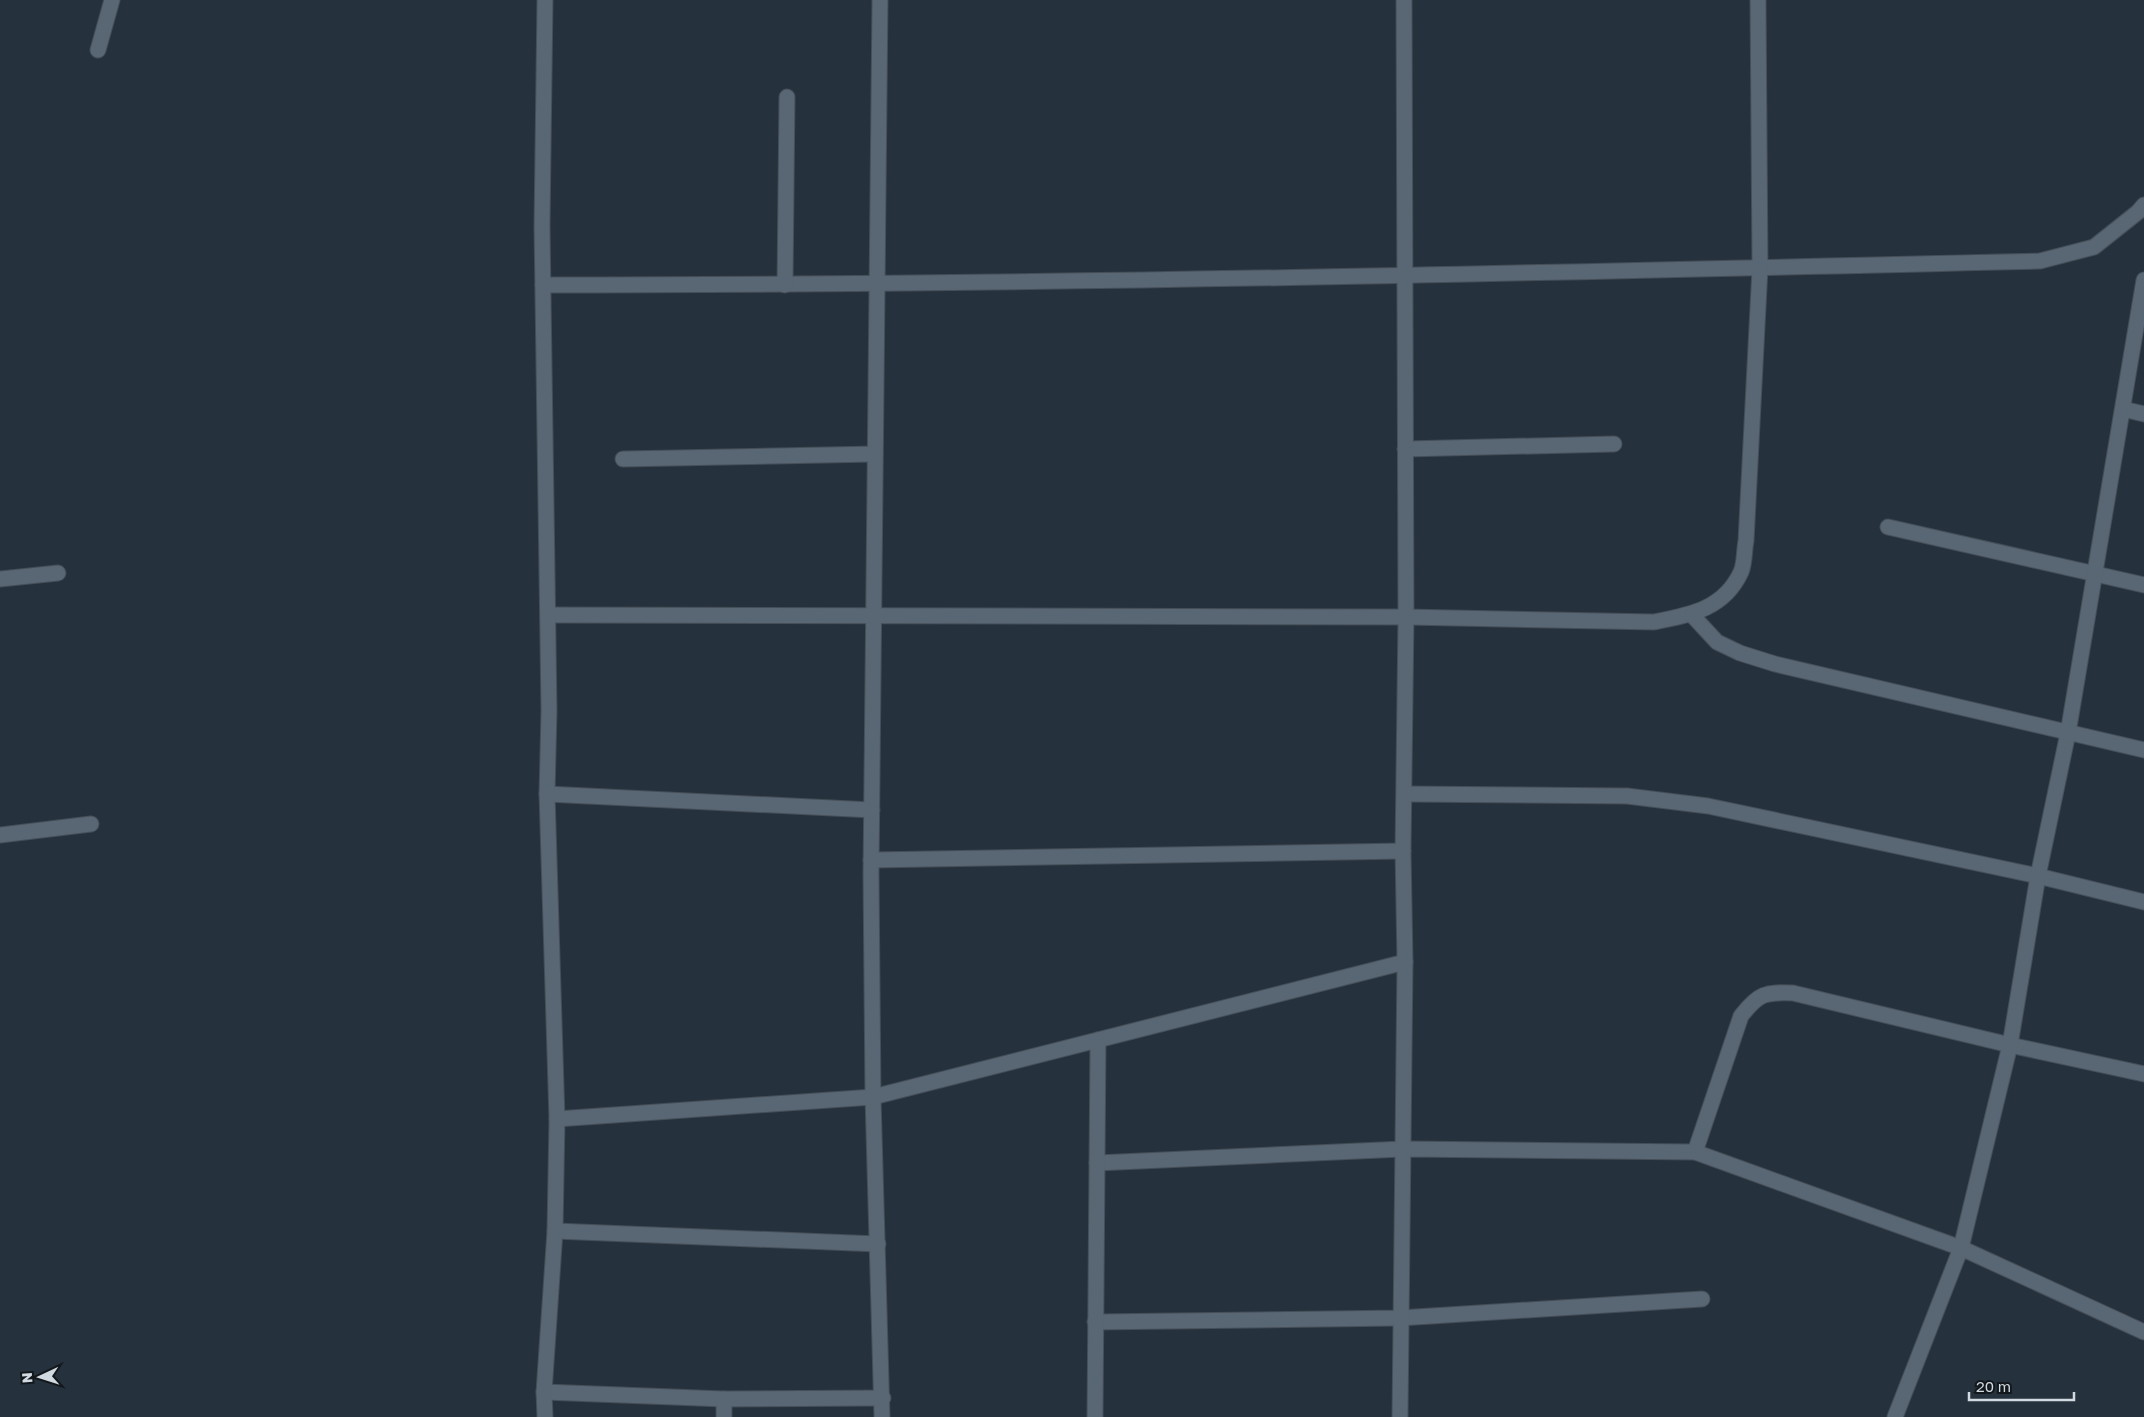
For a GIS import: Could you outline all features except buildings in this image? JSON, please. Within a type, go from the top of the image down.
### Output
[{"type":"street","points":[[98,50],[112,0]]},
{"type":"street","points":[[545,0],[542,226],[549,711],[547,794],[557,1119],[555,1232],[544,1392],[545,1417]]},
{"type":"street","points":[[880,0],[871,860],[873,1097],[883,1398],[882,1417]]},
{"type":"street","points":[[1400,1417],[1405,962],[1403,851],[1406,617],[1404,0]]},
{"type":"street","points":[[548,615],[1406,617],[1654,622],[1692,615],[1723,598],[1742,571],[1746,541],[1760,268],[1758,0]]},
{"type":"street","points":[[785,285],[787,96]]},
{"type":"street","points":[[543,286],[877,285],[1405,276],[2040,260],[2094,247],[2138,212],[2144,205]]},
{"type":"street","points":[[1895,1417],[1961,1248],[2010,1045],[2038,876],[2068,733],[2144,280]]},
{"type":"street","points":[[2123,409],[2144,414]]},
{"type":"street","points":[[1405,449],[1614,444]]},
{"type":"street","points":[[623,459],[875,454]]},
{"type":"street","points":[[1888,527],[2144,585]]},
{"type":"street","points":[[0,579],[58,573]]},
{"type":"street","points":[[1692,615],[1717,642],[1740,653],[1775,664],[2144,750]]},
{"type":"street","points":[[547,794],[872,810]]},
{"type":"street","points":[[1405,794],[1627,796],[1708,806],[2038,876],[2144,902]]},
{"type":"street","points":[[0,835],[91,824]]},
{"type":"street","points":[[871,860],[1403,851]]},
{"type":"street","points":[[557,1119],[873,1097],[1405,962]]},
{"type":"street","points":[[1695,1152],[1741,1016],[1754,1000],[1773,992],[1793,993],[2010,1045],[2144,1074]]},
{"type":"street","points":[[1094,1417],[1098,1040]]},
{"type":"street","points":[[1097,1163],[1403,1149],[1695,1152],[1961,1248],[2144,1332]]},
{"type":"street","points":[[555,1232],[878,1244]]},
{"type":"street","points":[[1095,1322],[1400,1318],[1702,1299]]},
{"type":"street","points":[[544,1392],[724,1399],[883,1398]]},
{"type":"street","points":[[724,1399],[724,1417]]}]
